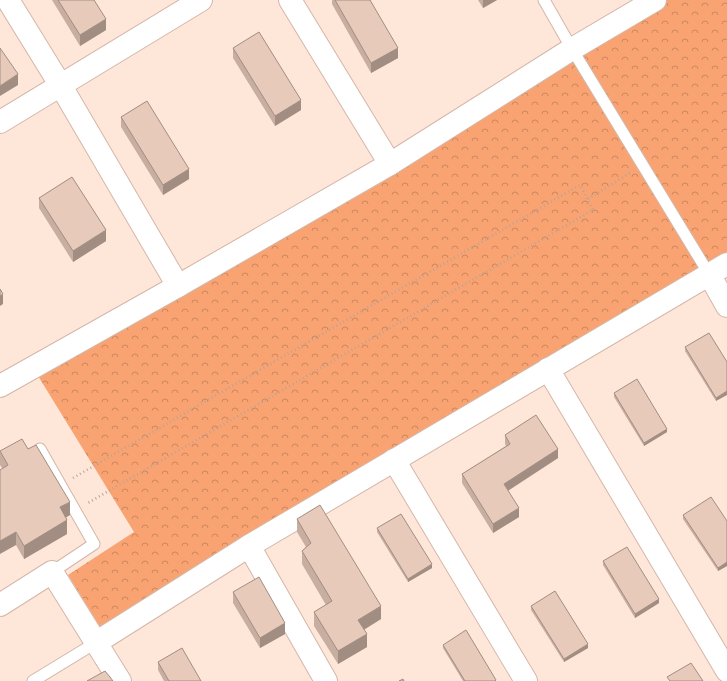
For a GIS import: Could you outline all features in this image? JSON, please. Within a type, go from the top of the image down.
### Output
[{"type":"street","points":[[8,0],[61,86],[178,286]]},
{"type":"street","points":[[0,122],[201,0]]},
{"type":"street","points":[[290,0],[390,164]]},
{"type":"street","points":[[0,386],[390,164],[572,49],[655,0]]},
{"type":"street","points":[[97,642],[249,546],[718,269],[727,306]]},
{"type":"street","points":[[548,369],[727,671]]},
{"type":"street","points":[[394,460],[526,681]]},
{"type":"street","points":[[249,546],[326,681]]},
{"type":"street","points":[[0,605],[52,572],[120,681]]},
{"type":"lane","points":[[544,0],[643,166],[718,269]]},
{"type":"lane","points":[[40,448],[94,544],[52,572]]},
{"type":"lane","points":[[33,681],[97,642]]},
{"type":"path","points":[[588,199],[643,166]]},
{"type":"path","points":[[61,485],[580,185],[588,199],[593,210],[75,511]]},
{"type":"green space","points":[[657,0],[727,0],[727,259],[100,627],[68,575],[134,532],[35,371]]},
{"type":"building","points":[[58,0],[94,0],[106,19],[80,35]]},
{"type":"building","points":[[335,0],[370,0],[398,48],[371,63]]},
{"type":"building","points":[[259,32],[301,100],[275,116],[233,48]]},
{"type":"building","points":[[0,48],[18,74],[0,86]]},
{"type":"building","points":[[147,101],[189,169],[163,185],[121,117]]},
{"type":"building","points":[[72,177],[106,230],[73,251],[39,198]]},
{"type":"building","points":[[0,289],[3,294],[0,296]]},
{"type":"building","points":[[709,333],[727,362],[727,391],[716,398],[685,347]]},
{"type":"building","points":[[637,379],[667,429],[644,443],[614,393]]},
{"type":"building","points":[[536,415],[558,449],[504,484],[519,508],[493,524],[462,474],[510,444],[505,435]]},
{"type":"building","points":[[22,439],[28,449],[36,445],[70,502],[60,507],[67,520],[24,546],[16,532],[0,541],[0,470],[8,465],[0,451]]},
{"type":"building","points":[[711,497],[727,521],[727,562],[718,568],[683,515]]},
{"type":"building","points":[[320,505],[381,606],[358,620],[367,634],[338,651],[314,612],[332,601],[302,551],[311,543],[297,519]]},
{"type":"building","points":[[401,514],[432,564],[408,579],[377,528]]},
{"type":"building","points":[[627,547],[659,599],[635,614],[603,561]]},
{"type":"building","points":[[259,577],[285,623],[260,638],[233,592]]},
{"type":"building","points":[[555,591],[588,644],[564,659],[531,606]]},
{"type":"building","points":[[466,630],[496,680],[495,681],[465,681],[443,645]]},
{"type":"building","points":[[182,648],[201,681],[169,681],[158,662]]},
{"type":"building","points":[[691,663],[703,681],[670,681],[667,677]]},
{"type":"building","points":[[105,671],[113,681],[87,681]]}]
